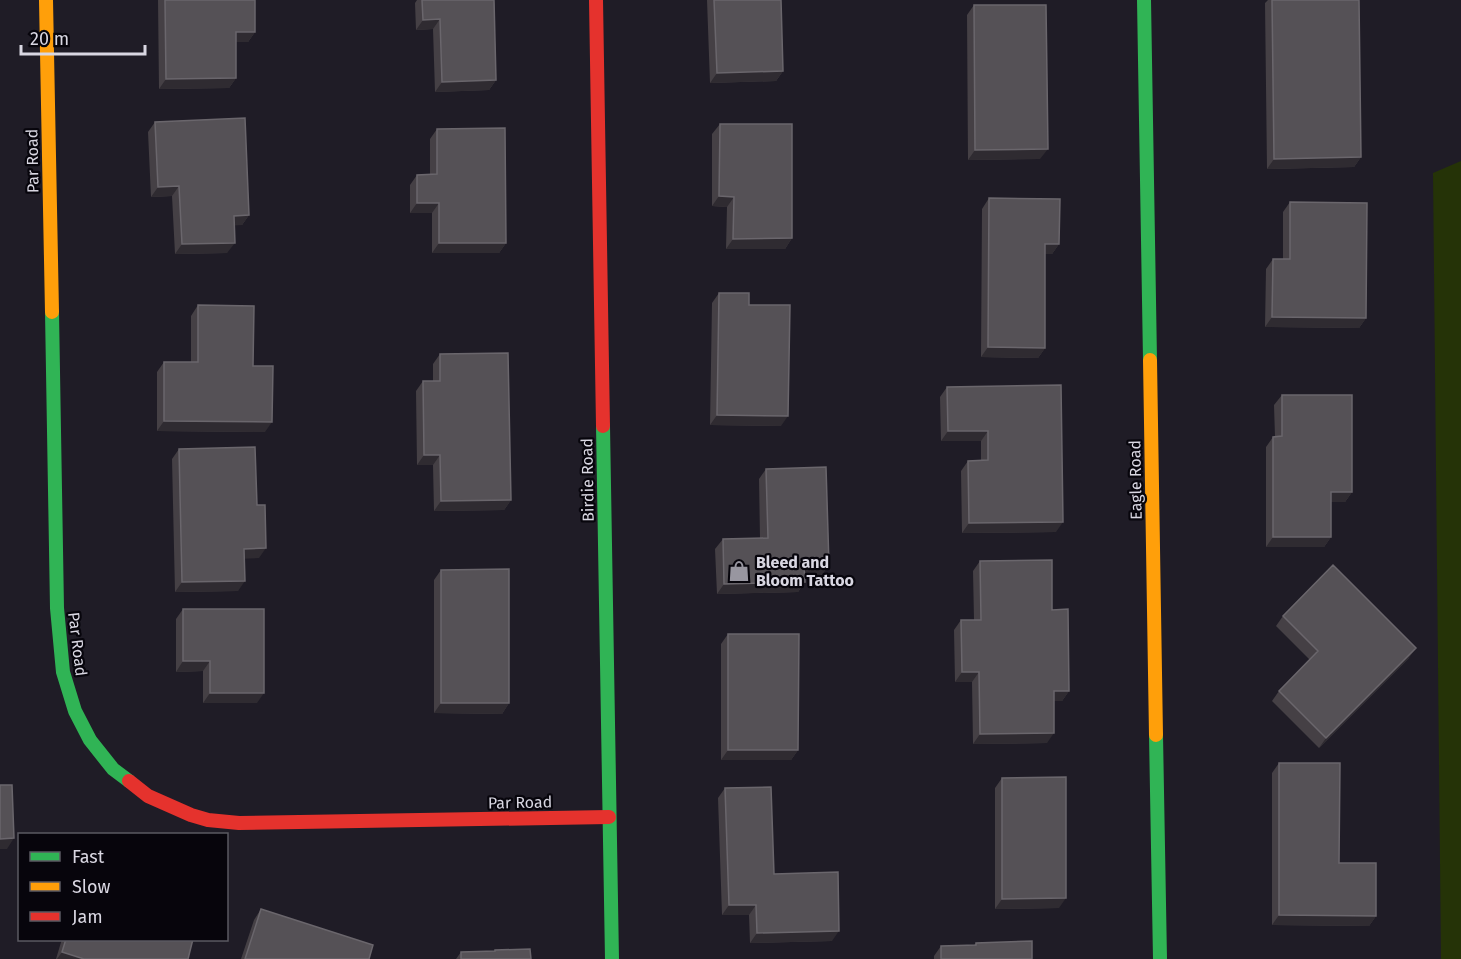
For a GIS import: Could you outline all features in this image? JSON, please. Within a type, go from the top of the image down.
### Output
[{"type":"street","name":"Par Road","points":[[46,0],[57,608],[63,672],[75,711],[90,740],[113,769],[148,796],[190,815],[208,820],[238,823],[609,817]]},
{"type":"street","name":"Birdie Road","points":[[596,0],[612,959]]},
{"type":"street","name":"Eagle Road","points":[[1144,0],[1160,959]]},
{"type":"green space","points":[[1461,161],[1461,959],[1441,959],[1433,173]]},
{"type":"building","points":[[165,0],[255,0],[255,32],[236,32],[236,78],[166,79]]},
{"type":"building","points":[[422,0],[494,0],[496,80],[442,82],[440,19],[423,20]]},
{"type":"building","points":[[714,0],[781,0],[783,71],[717,73]]},
{"type":"building","points":[[1272,0],[1359,0],[1361,157],[1274,159]]},
{"type":"building","points":[[974,5],[1046,5],[1048,149],[975,150]]},
{"type":"building","points":[[245,118],[249,215],[234,216],[235,243],[182,244],[179,186],[158,187],[155,122]]},
{"type":"building","points":[[720,124],[792,124],[792,238],[733,239],[734,197],[719,196]]},
{"type":"building","points":[[505,128],[506,243],[439,243],[439,203],[417,203],[417,175],[437,174],[437,129]]},
{"type":"building","points":[[989,198],[1060,199],[1059,244],[1045,244],[1045,348],[988,347]]},
{"type":"building","points":[[1290,202],[1367,203],[1366,318],[1272,317],[1273,259],[1290,259]]},
{"type":"building","points":[[719,293],[749,293],[749,305],[790,305],[788,416],[717,415]]},
{"type":"building","points":[[198,305],[254,306],[253,366],[273,366],[272,422],[164,421],[164,362],[198,362]]},
{"type":"building","points":[[508,353],[511,500],[441,501],[440,455],[424,455],[423,381],[440,381],[440,354]]},
{"type":"building","points":[[1061,385],[1063,522],[969,523],[968,461],[988,460],[988,431],[948,431],[947,387]]},
{"type":"building","points":[[1282,395],[1352,395],[1352,492],[1331,492],[1331,537],[1273,537],[1273,437],[1282,436]]},
{"type":"building","points":[[255,447],[257,505],[265,505],[266,548],[244,549],[245,581],[182,582],[179,449]]},
{"type":"building","points":[[826,467],[829,565],[804,566],[805,582],[724,584],[723,539],[768,538],[766,469]]},
{"type":"building","points":[[1052,560],[1052,610],[1068,609],[1069,691],[1054,691],[1054,733],[980,734],[979,672],[962,672],[961,620],[981,620],[980,561]]},
{"type":"building","points":[[1333,565],[1416,648],[1326,738],[1279,691],[1318,651],[1283,616]]},
{"type":"building","points":[[509,569],[509,703],[441,703],[441,570]]},
{"type":"building","points":[[183,609],[264,609],[264,693],[210,693],[210,661],[183,661]]},
{"type":"building","points":[[728,634],[799,634],[798,750],[728,750]]},
{"type":"building","points":[[1279,763],[1340,763],[1339,863],[1376,863],[1376,916],[1279,915]]},
{"type":"building","points":[[1066,777],[1066,898],[1002,899],[1002,778]]},
{"type":"building","points":[[0,785],[12,785],[14,838],[0,839]]},
{"type":"building","points":[[771,787],[774,874],[838,872],[839,931],[757,933],[756,905],[729,905],[725,788]]},
{"type":"building","points":[[261,909],[373,945],[369,959],[245,959]]},
{"type":"building","points":[[65,941],[192,941],[188,959],[84,959],[62,952]]},
{"type":"building","points":[[1032,941],[1032,959],[941,959],[941,946]]},
{"type":"building","points":[[530,949],[531,959],[461,959],[461,952]]},
{"type":"traffic: fast","points":[[1144,0],[1150,360]]},
{"type":"traffic: fast","points":[[52,312],[57,608],[63,672],[75,711],[90,740],[113,769],[129,781]]},
{"type":"traffic: fast","points":[[603,426],[612,959]]},
{"type":"traffic: fast","points":[[1156,735],[1160,959]]},
{"type":"traffic: slow","points":[[46,0],[52,312]]},
{"type":"traffic: slow","points":[[1150,360],[1156,735]]},
{"type":"traffic: jam","points":[[596,0],[603,426]]},
{"type":"traffic: jam","points":[[129,781],[148,796],[191,815],[208,820],[239,823],[609,817]]},
{"type":"place","name":"Bleed and Bloom Tattoo","points":[[739,571]]}]
